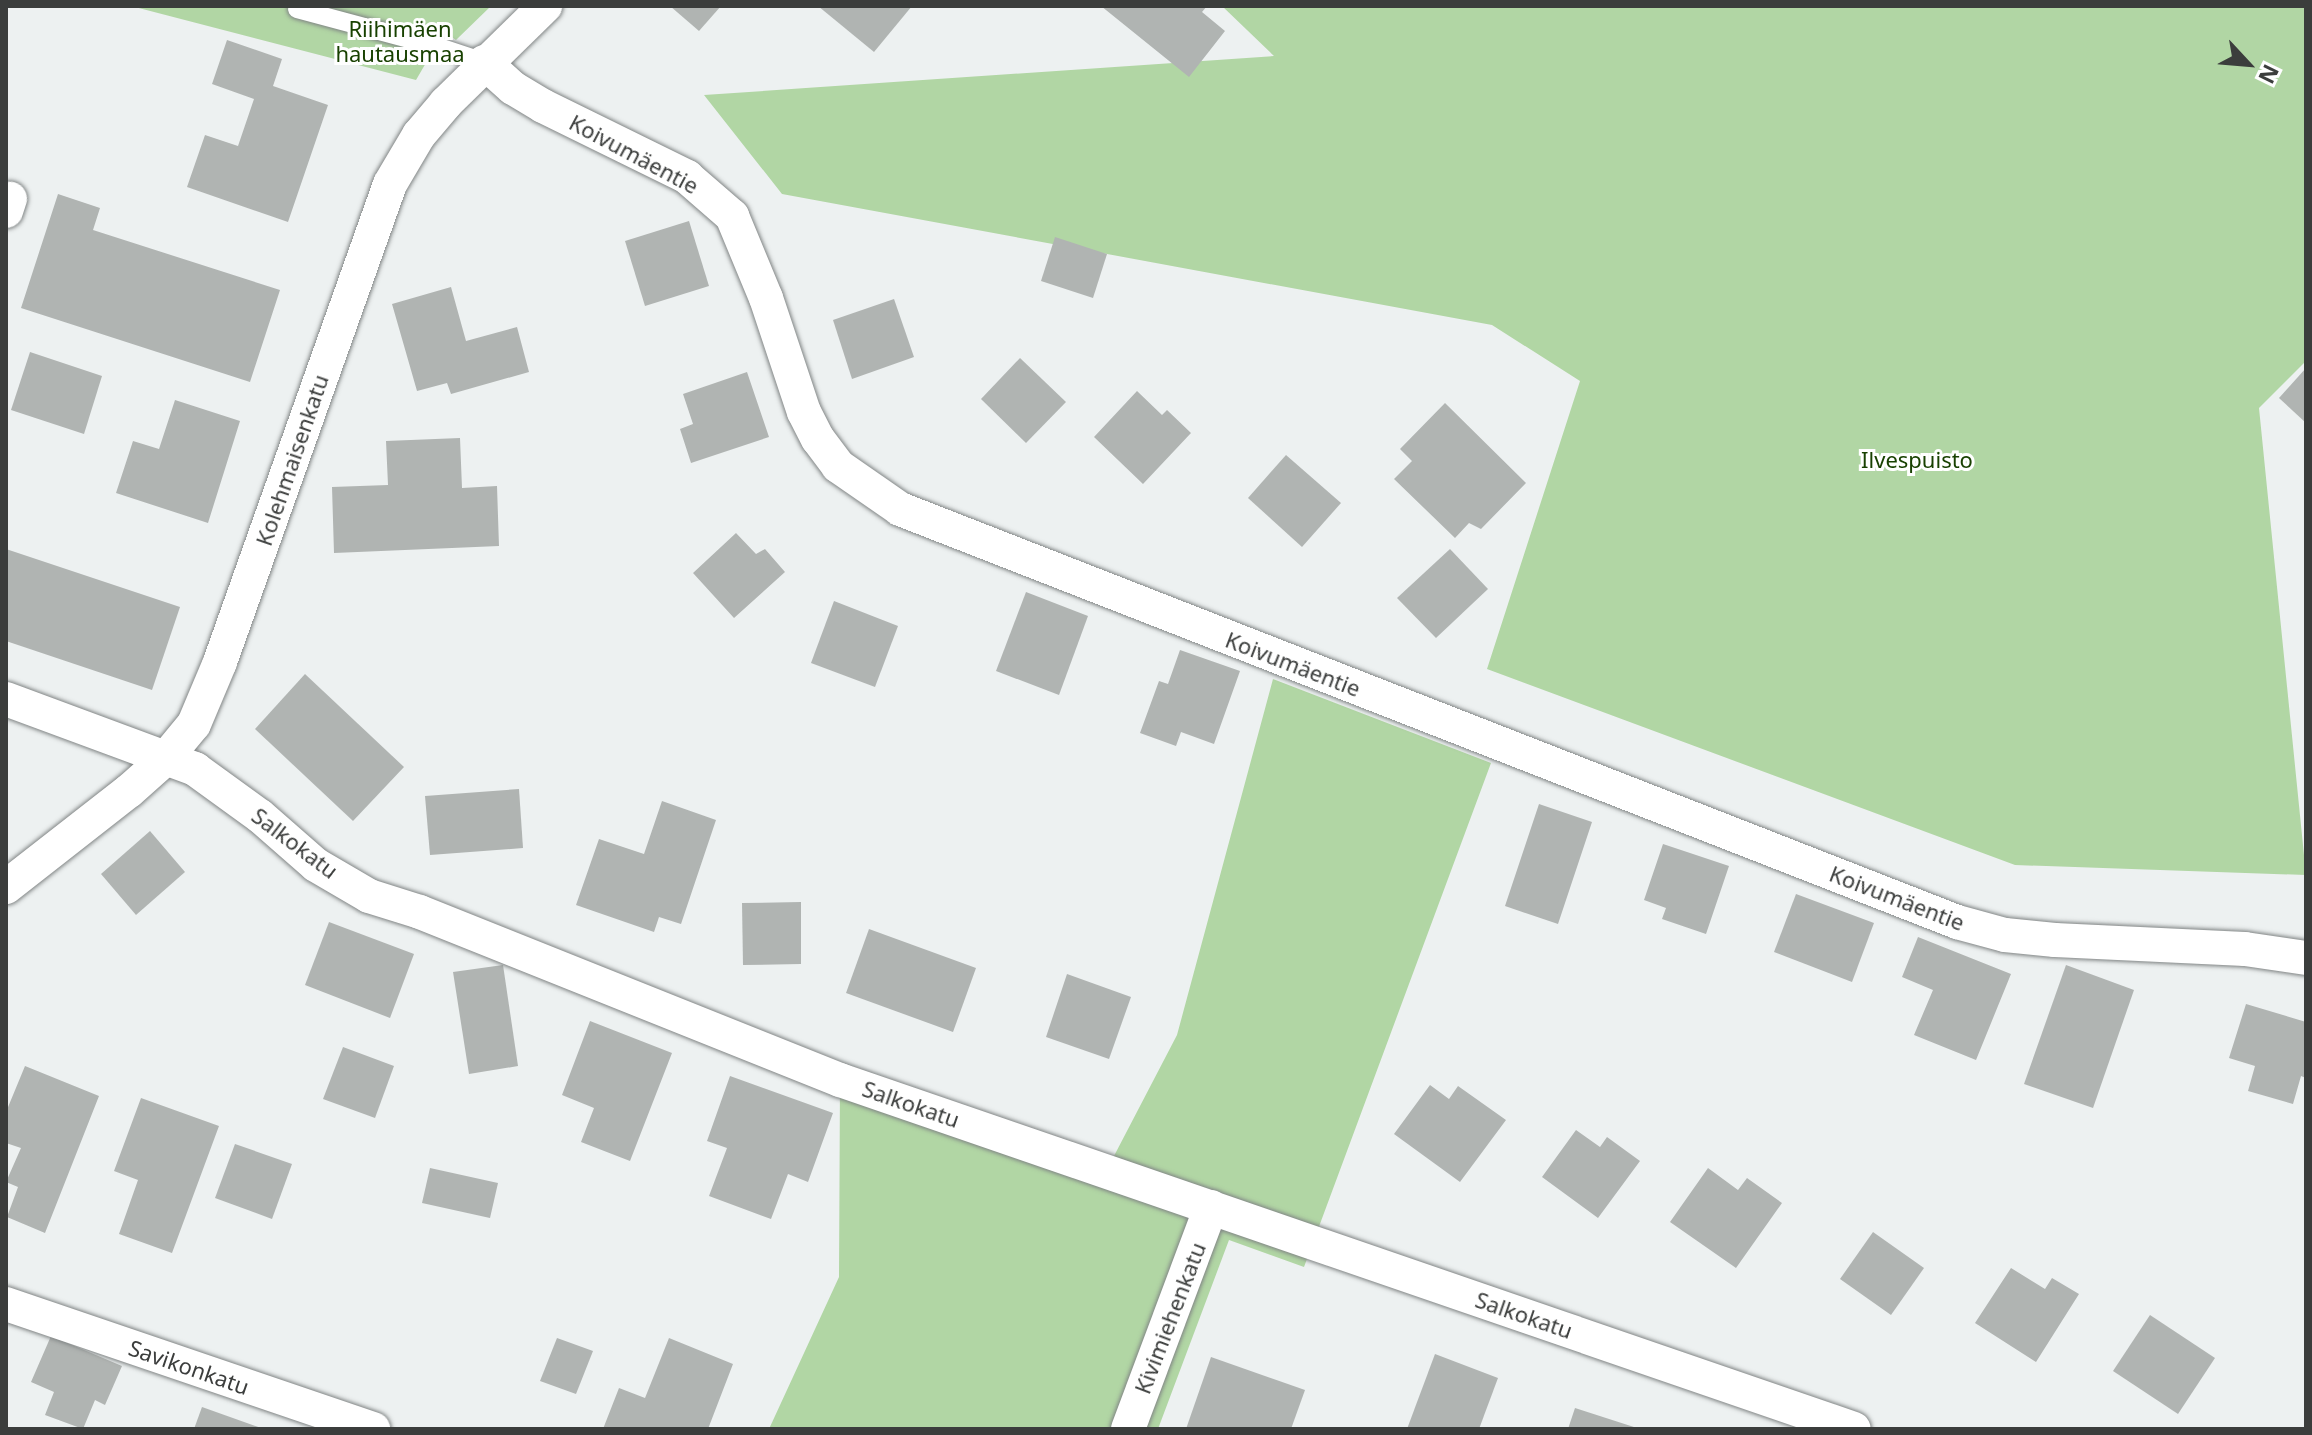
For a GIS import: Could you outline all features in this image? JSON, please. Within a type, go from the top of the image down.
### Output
[{"type":"street","name":"Kolehmaisenkatu","points":[[6,887],[165,759],[194,724],[220,662],[390,184],[419,135],[484,62],[545,6]]},
{"type":"street","name":"Koivumäentie","points":[[484,62],[513,88],[543,106],[687,177],[732,216],[766,298],[804,412],[818,439],[838,466],[900,509],[1957,922],[2005,935],[2245,949],[2306,958]]},
{"type":"street","name":"Salkokatu","points":[[6,699],[195,769],[260,816],[316,865],[369,896],[420,912],[840,1080],[1854,1429]]},
{"type":"street","name":"Kivimiehenkatu","points":[[1128,1429],[1211,1207]]},
{"type":"street","name":"Savikonkatu","points":[[6,1304],[373,1429]]},
{"type":"lane","points":[[297,9],[484,62]]},
{"type":"green space","name":"Riihimäen hautausmaa","points":[[131,6],[491,6],[456,40],[444,32],[416,80]]},
{"type":"green space","name":"Ilvespuisto","points":[[1222,6],[2306,6],[2306,361],[2259,408],[2306,875],[2015,865],[1487,669],[1580,381],[1492,325],[782,194],[704,95],[1274,56]]},
{"type":"green space","points":[[1273,679],[1491,763],[1304,1267],[1229,1240],[1158,1429],[769,1429],[839,1277],[840,1080],[1102,1179],[1177,1035]]},
{"type":"building","points":[[670,6],[721,6],[699,31]]},
{"type":"building","points":[[818,6],[912,6],[874,52]]},
{"type":"building","points":[[1101,6],[1207,6],[1202,12],[1225,31],[1189,77]]},
{"type":"building","points":[[227,40],[282,59],[273,86],[328,105],[288,222],[187,187],[205,135],[238,146],[254,99],[212,84]]},
{"type":"building","points":[[58,194],[100,208],[93,230],[280,290],[250,382],[21,308]]},
{"type":"building","points":[[689,221],[709,286],[645,306],[625,241]]},
{"type":"building","points":[[1055,237],[1107,254],[1093,298],[1041,281]]},
{"type":"building","points":[[451,287],[466,341],[517,327],[529,372],[451,394],[447,383],[417,391],[392,304]]},
{"type":"building","points":[[894,299],[914,357],[852,379],[833,320]]},
{"type":"building","points":[[30,352],[102,376],[84,434],[11,410]]},
{"type":"building","points":[[1020,358],[1066,402],[1026,443],[981,399]]},
{"type":"building","points":[[2306,368],[2306,423],[2279,398]]},
{"type":"building","points":[[747,372],[769,437],[691,463],[680,429],[693,424],[683,394]]},
{"type":"building","points":[[1137,391],[1162,415],[1167,410],[1191,433],[1143,484],[1094,437]]},
{"type":"building","points":[[175,400],[240,421],[208,523],[116,493],[133,441],[159,449]]},
{"type":"building","points":[[1445,403],[1526,483],[1481,529],[1469,523],[1455,538],[1394,479],[1412,461],[1400,449]]},
{"type":"building","points":[[460,438],[462,488],[497,486],[499,546],[334,553],[332,487],[388,485],[386,441]]},
{"type":"building","points":[[1286,455],[1341,503],[1302,547],[1248,498]]},
{"type":"building","points":[[736,533],[756,554],[765,549],[785,572],[734,618],[693,573]]},
{"type":"building","points":[[6,549],[180,607],[152,690],[6,641]]},
{"type":"building","points":[[1450,549],[1488,589],[1436,638],[1397,598]]},
{"type":"building","points":[[1026,592],[1088,616],[1059,695],[996,671]]},
{"type":"building","points":[[834,601],[898,626],[875,687],[811,663]]},
{"type":"building","points":[[1180,650],[1240,671],[1214,744],[1181,732],[1176,746],[1140,733],[1159,681],[1168,684]]},
{"type":"building","points":[[305,674],[404,767],[353,821],[255,729]]},
{"type":"building","points":[[519,789],[523,848],[430,855],[425,796]]},
{"type":"building","points":[[662,801],[716,820],[681,924],[659,917],[654,932],[576,905],[599,839],[644,854]]},
{"type":"building","points":[[1539,804],[1592,822],[1558,924],[1505,906]]},
{"type":"building","points":[[150,831],[185,872],[136,915],[101,874]]},
{"type":"building","points":[[1663,844],[1729,866],[1706,934],[1662,919],[1666,908],[1644,900]]},
{"type":"building","points":[[1796,894],[1874,923],[1852,982],[1774,952]]},
{"type":"building","points":[[801,902],[801,964],[743,965],[742,903]]},
{"type":"building","points":[[329,922],[414,954],[390,1018],[305,985]]},
{"type":"building","points":[[869,929],[976,968],[953,1032],[846,993]]},
{"type":"building","points":[[1918,937],[2011,974],[1976,1060],[1914,1035],[1933,990],[1902,977]]},
{"type":"building","points":[[503,965],[518,1066],[469,1074],[453,972]]},
{"type":"building","points":[[2066,965],[2134,990],[2093,1108],[2024,1084]]},
{"type":"building","points":[[1067,974],[1131,997],[1109,1059],[1046,1037]]},
{"type":"building","points":[[2246,1004],[2306,1022],[2306,1078],[2301,1076],[2293,1104],[2248,1091],[2255,1066],[2229,1058]]},
{"type":"building","points":[[590,1021],[672,1053],[630,1161],[581,1142],[594,1108],[562,1095]]},
{"type":"building","points":[[343,1047],[394,1066],[375,1118],[323,1099]]},
{"type":"building","points":[[25,1066],[99,1096],[45,1233],[7,1217],[18,1187],[6,1182],[21,1148],[6,1143],[6,1112]]},
{"type":"building","points":[[730,1076],[833,1113],[808,1182],[788,1174],[771,1219],[709,1196],[727,1148],[707,1141]]},
{"type":"building","points":[[1430,1085],[1449,1099],[1458,1086],[1506,1120],[1460,1182],[1394,1134]]},
{"type":"building","points":[[141,1098],[219,1126],[172,1253],[119,1234],[138,1180],[114,1171]]},
{"type":"building","points":[[1576,1130],[1600,1147],[1607,1137],[1640,1161],[1598,1218],[1542,1177]]},
{"type":"building","points":[[235,1144],[292,1164],[272,1219],[215,1198]]},
{"type":"building","points":[[430,1168],[498,1183],[490,1218],[422,1203]]},
{"type":"building","points":[[1708,1168],[1738,1190],[1747,1178],[1782,1203],[1736,1268],[1670,1222]]},
{"type":"building","points":[[1873,1232],[1924,1268],[1891,1315],[1840,1279]]},
{"type":"building","points":[[2011,1268],[2045,1289],[2052,1278],[2079,1294],[2036,1362],[1975,1323]]},
{"type":"building","points":[[2150,1315],[2215,1358],[2178,1414],[2113,1371]]},
{"type":"building","points":[[51,1336],[122,1366],[105,1405],[95,1400],[83,1429],[45,1415],[54,1392],[31,1382]]},
{"type":"building","points":[[557,1338],[593,1351],[576,1394],[540,1381]]},
{"type":"building","points":[[669,1338],[733,1364],[708,1429],[603,1429],[619,1388],[645,1398]]},
{"type":"building","points":[[1435,1354],[1498,1378],[1479,1429],[1407,1429]]},
{"type":"building","points":[[1211,1357],[1305,1390],[1291,1429],[1186,1429]]},
{"type":"building","points":[[202,1407],[264,1429],[194,1429]]},
{"type":"building","points":[[1575,1408],[1637,1428],[1637,1429],[1568,1429]]}]
